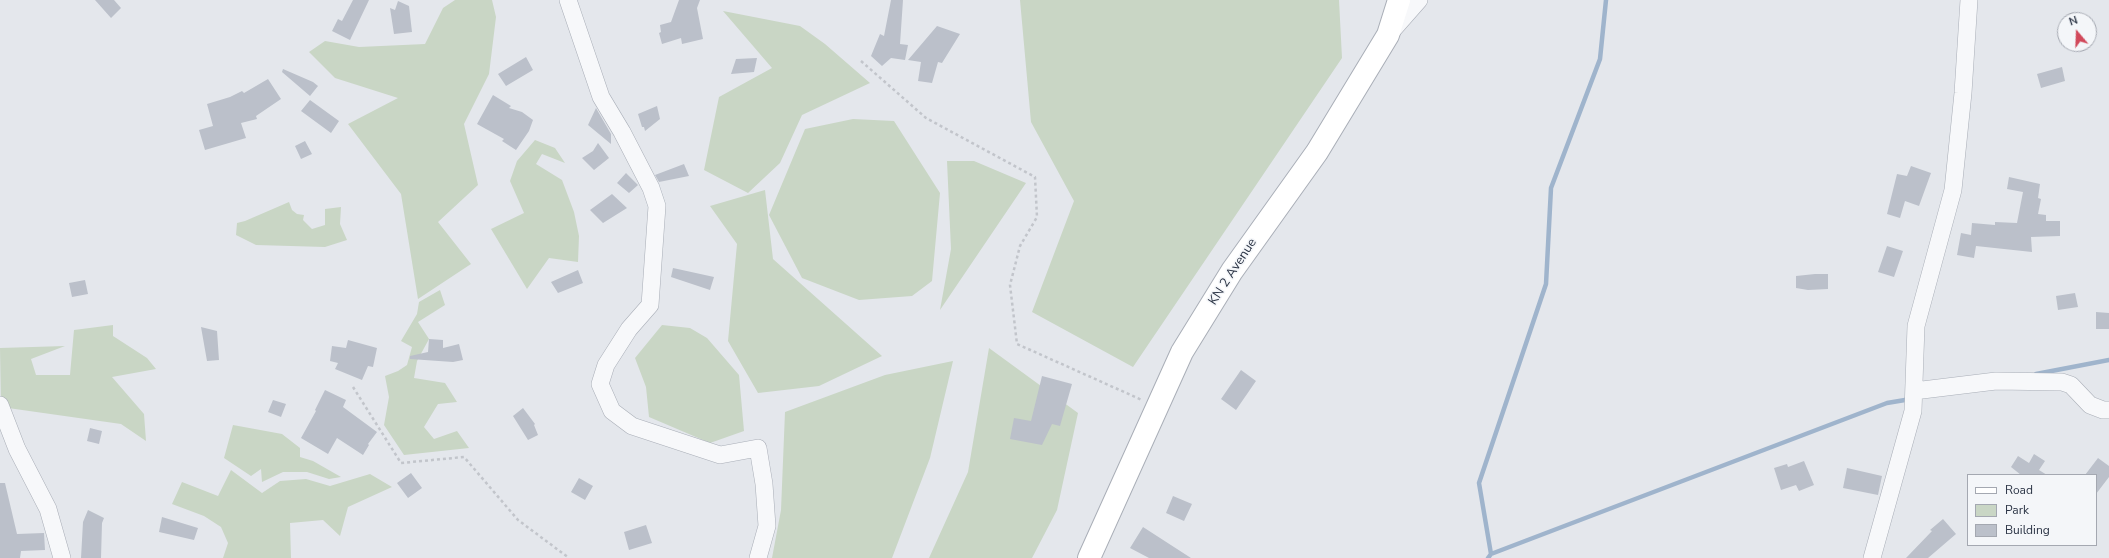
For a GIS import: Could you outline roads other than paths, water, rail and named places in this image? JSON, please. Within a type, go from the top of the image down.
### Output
[{"type":"main road","name":"KN 2 Avenue","points":[[1088,558],[1182,352],[1232,271],[1316,152],[1388,35],[1399,0]]},
{"type":"street","points":[[568,0],[601,97],[622,132],[651,188],[657,206],[650,305],[629,329],[606,365],[600,384],[612,411],[632,426],[720,455],[758,448],[764,484],[767,526],[758,558]]},
{"type":"street","points":[[1388,35],[1419,0]]},
{"type":"street","points":[[1872,558],[1913,411],[1916,326],[1953,190],[1963,93],[1968,0]]},
{"type":"street","points":[[1914,391],[1996,381],[2062,382],[2071,385],[2090,405],[2102,410],[2109,410]]},
{"type":"street","points":[[0,405],[17,449],[48,509],[62,558]]},
{"type":"waterway","points":[[1491,554],[1479,483],[1546,284],[1551,188],[1600,59],[1606,0]]},
{"type":"waterway","points":[[2036,374],[2109,360]]},
{"type":"waterway","points":[[1488,558],[1491,554],[1887,403],[1911,399]]}]
